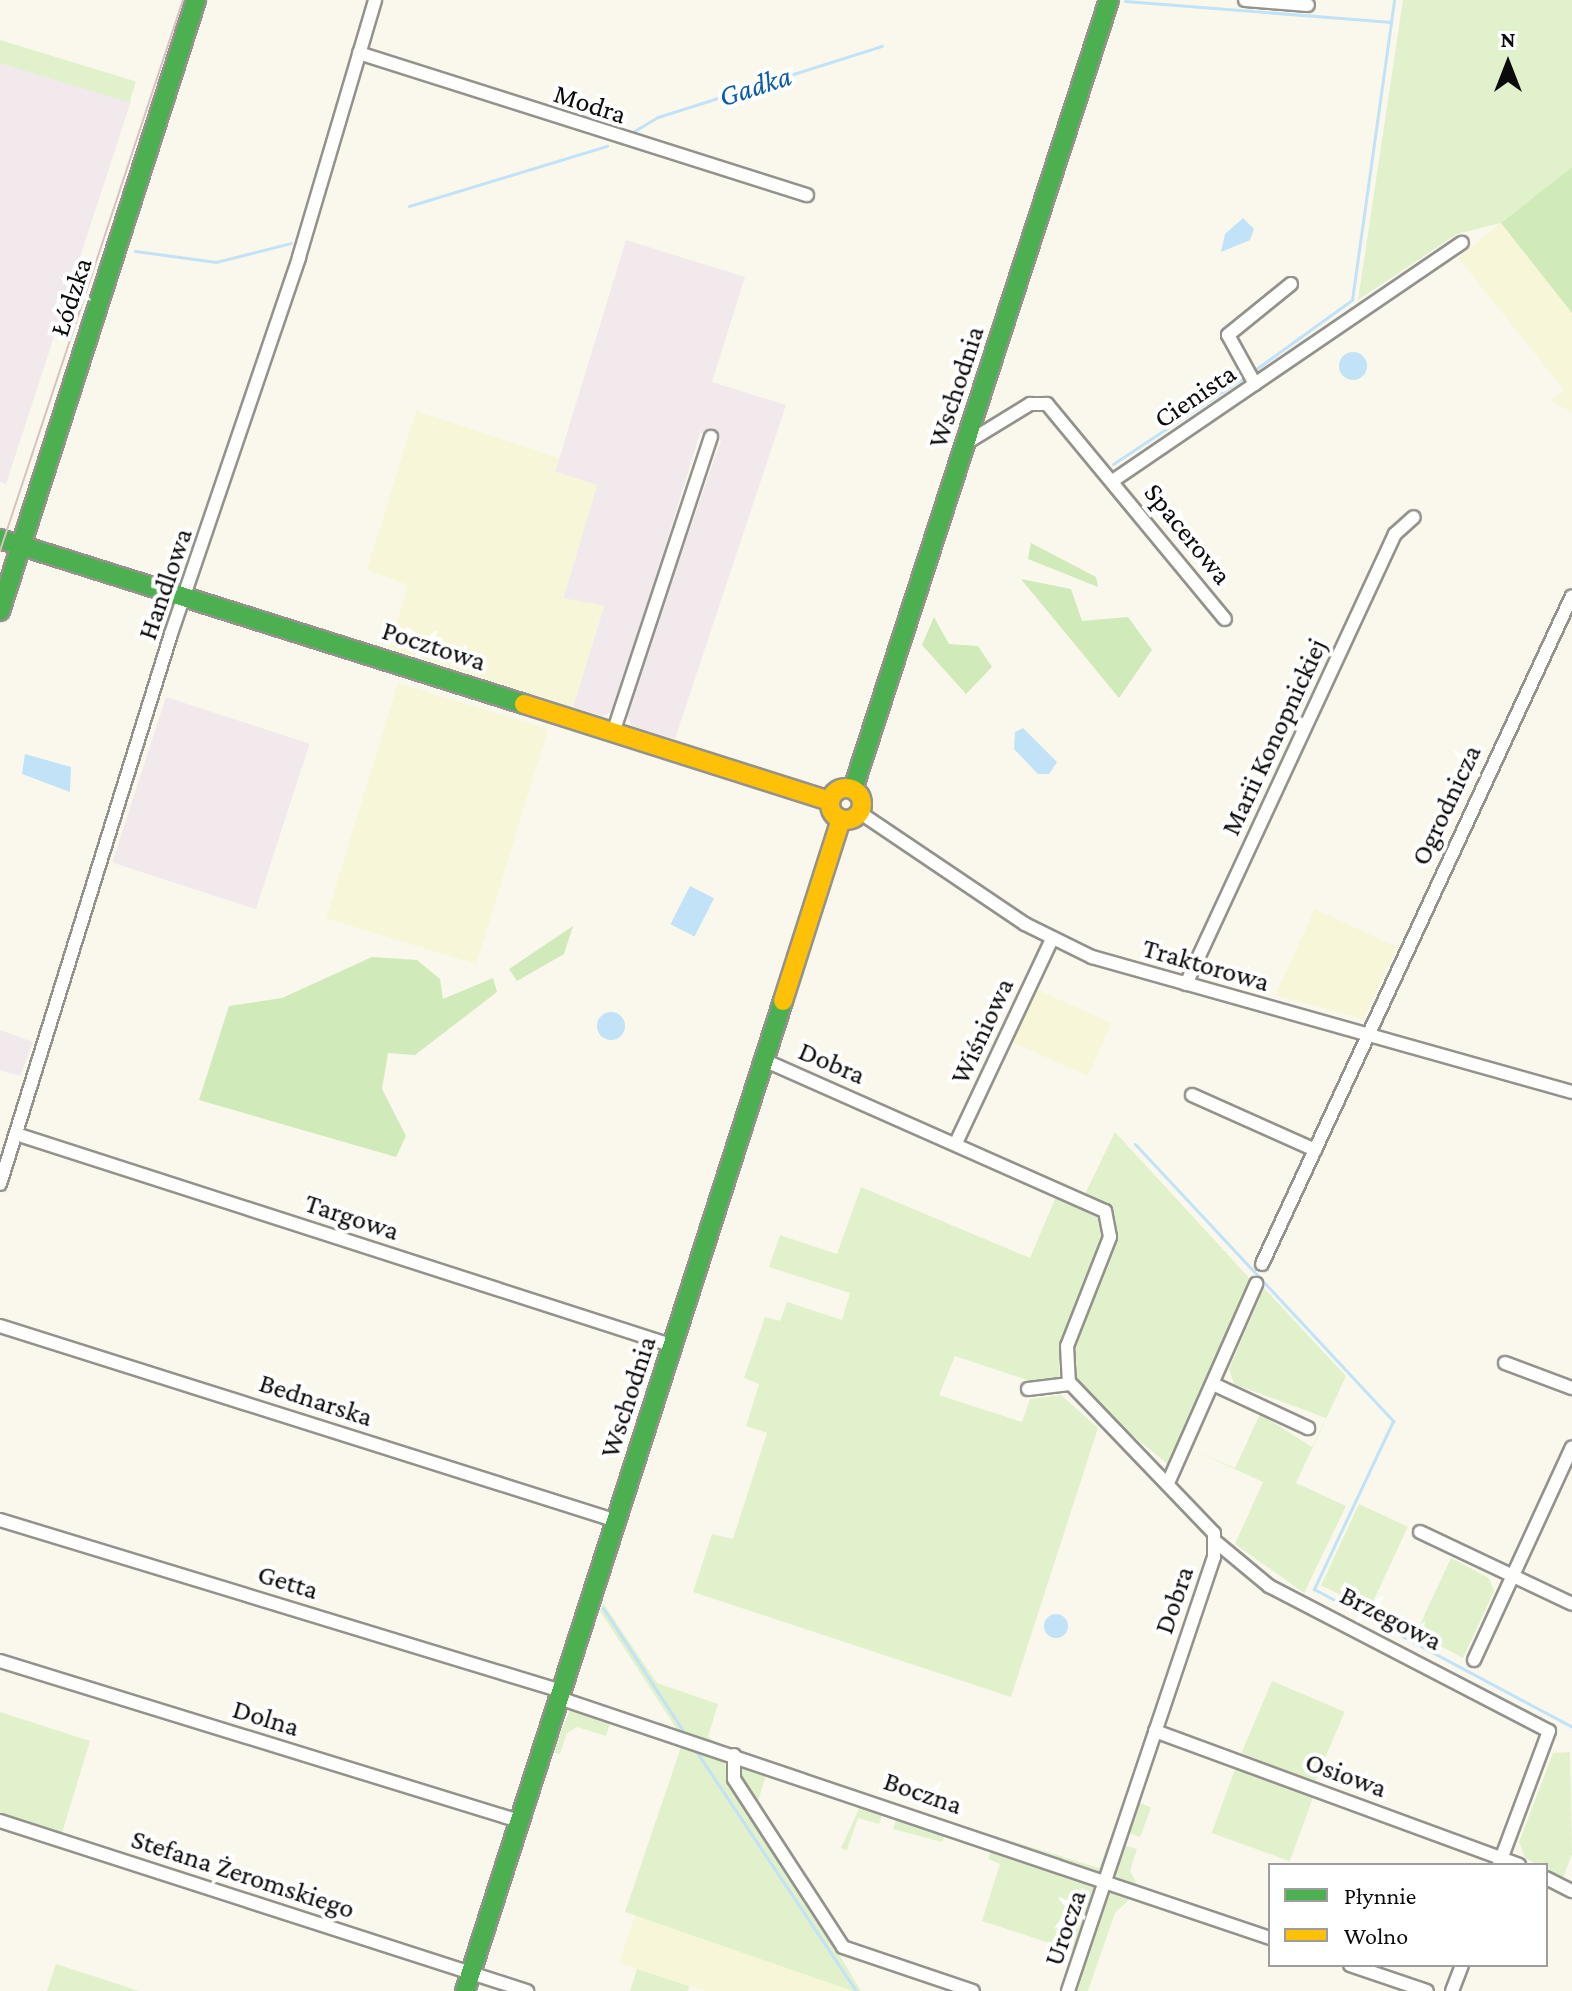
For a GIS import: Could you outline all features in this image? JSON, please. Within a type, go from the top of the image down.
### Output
[{"type":"street","name":"Łódzka","points":[[0,611],[196,0]]},
{"type":"street","name":"Handlowa","points":[[0,1184],[375,0]]},
{"type":"street","name":"Wschodnia","points":[[853,789],[968,442],[1108,0]]},
{"type":"street","points":[[1245,0],[1308,5]]},
{"type":"street","name":"Modra","points":[[359,53],[807,195]]},
{"type":"street","name":"Cienista","points":[[1114,480],[1462,243]]},
{"type":"street","points":[[1255,384],[1228,335],[1291,284]]},
{"type":"street","points":[[968,442],[1042,402],[1114,480]]},
{"type":"street","points":[[613,733],[711,437]]},
{"type":"street","name":"Spacerowa","points":[[1114,480],[1225,619]]},
{"type":"street","name":"Marii Konopnickiej","points":[[1186,984],[1395,534],[1414,517]]},
{"type":"street","name":"Pocztowa","points":[[0,539],[830,801]]},
{"type":"street","name":"Ogrodnicza","points":[[1262,1264],[1572,596]]},
{"type":"street","points":[[853,789],[859,812],[841,819],[830,801],[838,790],[853,789]]},
{"type":"street","name":"Traktorowa","points":[[859,812],[1052,939],[1186,984],[1572,1092]]},
{"type":"street","name":"Wschodnia","points":[[468,1982],[766,1061],[841,819]]},
{"type":"street","name":"Wiśniowa","points":[[956,1143],[1052,939]]},
{"type":"street","name":"Dobra","points":[[766,1061],[956,1143],[1110,1218],[1106,1252],[1067,1346],[1070,1384],[1206,1518],[1216,1542],[1107,1880]]},
{"type":"street","points":[[1192,1095],[1315,1150]]},
{"type":"street","name":"Targowa","points":[[16,1134],[674,1346]]},
{"type":"street","points":[[1168,1483],[1256,1284]]},
{"type":"street","name":"Bednarska","points":[[0,1326],[617,1521]]},
{"type":"street","points":[[1505,1363],[1572,1388]]},
{"type":"street","points":[[1028,1389],[1070,1384]]},
{"type":"street","points":[[1213,1384],[1308,1428]]},
{"type":"street","points":[[1474,1660],[1572,1447]]},
{"type":"street","name":"Getta","points":[[0,1520],[560,1695]]},
{"type":"street","points":[[1420,1532],[1510,1578],[1572,1604]]},
{"type":"street","name":"Brzegowa","points":[[1216,1542],[1269,1586],[1549,1731],[1501,1861]]},
{"type":"street","name":"Dolna","points":[[0,1661],[519,1821]]},
{"type":"street","name":"Boczna","points":[[560,1695],[1268,1937]]},
{"type":"street","name":"Osiowa","points":[[1155,1731],[1501,1861]]},
{"type":"street","points":[[734,1755],[734,1779],[843,1947],[973,1991]]},
{"type":"street","name":"Stefana Żeromskiego","points":[[0,1821],[468,1982],[527,1991]]},
{"type":"street","points":[[1548,1879],[1572,1891]]},
{"type":"street","name":"Urocza","points":[[1068,1991],[1107,1880]]},
{"type":"street","points":[[1356,1967],[1427,1991]]},
{"type":"street","points":[[1452,1991],[1461,1967]]},
{"type":"shaded area","points":[[7,59],[131,101],[6,484],[0,482],[0,62]]},
{"type":"shaded area","points":[[1501,223],[1572,313],[1572,412],[1550,401],[1564,390],[1458,258]]},
{"type":"shaded area","points":[[626,240],[745,277],[712,382],[786,405],[675,739],[632,726],[626,713],[721,440],[700,433],[615,710],[603,716],[573,707],[604,606],[563,599],[597,485],[555,472]]},
{"type":"shaded area","points":[[416,411],[559,458],[555,472],[597,485],[563,598],[604,606],[573,707],[389,648],[408,585],[367,570]]},
{"type":"shaded area","points":[[398,683],[548,729],[476,964],[326,918]]},
{"type":"shaded area","points":[[166,697],[310,744],[256,909],[112,862]]},
{"type":"shaded area","points":[[1315,909],[1397,947],[1363,1019],[1275,995]]},
{"type":"shaded area","points":[[1033,988],[1112,1023],[1088,1076],[1009,1041]]},
{"type":"shaded area","points":[[0,1030],[33,1042],[20,1076],[0,1070]]},
{"type":"shaded area","points":[[635,1916],[849,1985],[852,1991],[706,1991],[619,1963]]},
{"type":"green space","points":[[1403,0],[1572,0],[1572,167],[1501,223],[1457,234],[1358,300]]},
{"type":"green space","points":[[0,40],[136,82],[129,103],[0,63]]},
{"type":"green space","points":[[1572,167],[1572,313],[1501,223]]},
{"type":"green space","points":[[1031,543],[1096,577],[1098,587],[1028,559]]},
{"type":"green space","points":[[1021,579],[1071,589],[1082,621],[1128,617],[1152,650],[1119,698]]},
{"type":"green space","points":[[934,617],[949,644],[978,646],[992,667],[966,694],[922,645]]},
{"type":"green space","points":[[573,926],[564,954],[517,981],[509,969]]},
{"type":"green space","points":[[372,957],[417,960],[440,979],[443,999],[493,978],[497,992],[415,1055],[388,1053],[382,1089],[406,1136],[396,1157],[199,1100],[229,1006],[282,998]]},
{"type":"green space","points":[[1115,1132],[1252,1281],[1170,1466],[1076,1389],[1071,1356],[1116,1228],[1104,1204],[1085,1194]]},
{"type":"green space","points":[[861,1187],[1030,1258],[1058,1192],[1103,1222],[1104,1242],[1061,1345],[1059,1383],[1036,1383],[955,1356],[939,1395],[1022,1422],[1030,1399],[1061,1395],[1098,1428],[1011,1697],[693,1592],[712,1534],[733,1539],[767,1433],[746,1426],[759,1384],[744,1378],[765,1317],[780,1321],[787,1302],[842,1320],[850,1293],[769,1267],[780,1235],[837,1254]]},
{"type":"green space","points":[[1264,1288],[1346,1376],[1296,1483],[1346,1506],[1304,1593],[1235,1544],[1263,1482],[1193,1450],[1235,1468],[1260,1414],[1312,1447],[1326,1418],[1234,1384],[1229,1369]]},
{"type":"green space","points":[[1359,1504],[1408,1527],[1370,1608],[1321,1586]]},
{"type":"green space","points":[[1451,1558],[1489,1578],[1494,1591],[1463,1658],[1416,1633]]},
{"type":"green space","points":[[603,1603],[657,1683],[718,1704],[708,1737],[730,1749],[572,1696],[678,1731],[600,1611]]},
{"type":"green space","points":[[1272,1681],[1345,1712],[1314,1784],[1242,1753]]},
{"type":"green space","points":[[571,1708],[611,1721],[606,1736],[577,1727],[567,1733],[560,1754],[552,1752]]},
{"type":"green space","points":[[0,1712],[90,1741],[62,1833],[0,1813]]},
{"type":"green space","points":[[682,1744],[719,1755],[839,1951],[957,1991],[840,1956],[861,1991],[853,1991],[625,1912]]},
{"type":"green space","points":[[1570,1752],[1572,1854],[1563,1878],[1548,1870],[1548,1863],[1534,1863],[1525,1858],[1519,1842],[1553,1753]]},
{"type":"green space","points":[[740,1765],[767,1771],[758,1802],[837,1930],[739,1777]]},
{"type":"green space","points":[[1235,1769],[1313,1797],[1290,1861],[1212,1833]]},
{"type":"green space","points":[[1127,1793],[1103,1873],[986,1833],[1099,1868]]},
{"type":"green space","points":[[862,1802],[884,1810],[879,1824],[858,1818],[847,1850],[841,1848]]},
{"type":"green space","points":[[1137,1802],[1151,1807],[1140,1837],[1126,1832]]},
{"type":"green space","points":[[898,1814],[946,1830],[942,1842],[893,1829]]},
{"type":"green space","points":[[1123,1845],[1137,1849],[1130,1871],[1138,1886],[1115,1876]]},
{"type":"green space","points":[[993,1846],[1099,1886],[1075,1959],[1074,1951],[982,1921],[1000,1864],[988,1859]]},
{"type":"green space","points":[[1108,1890],[1134,1895],[1115,1913],[1088,1991],[1073,1991]]},
{"type":"green space","points":[[56,1964],[139,1991],[47,1991]]},
{"type":"green space","points":[[637,1969],[689,1986],[688,1991],[630,1991]]},
{"type":"water","points":[[1243,218],[1254,229],[1250,240],[1221,252],[1225,234]]},
{"type":"water","points":[[1353,352],[1363,356],[1367,366],[1363,376],[1353,380],[1343,376],[1339,366],[1343,356]]},
{"type":"water","points":[[1023,728],[1057,762],[1049,774],[1038,774],[1014,749],[1015,732]]},
{"type":"water","points":[[25,754],[71,767],[70,792],[22,774]]},
{"type":"water","points":[[690,886],[714,898],[695,937],[670,924]]},
{"type":"water","points":[[611,1012],[621,1016],[625,1026],[621,1036],[611,1040],[601,1036],[597,1026],[601,1016]]},
{"type":"water","points":[[1056,1614],[1065,1617],[1068,1626],[1065,1635],[1056,1638],[1047,1635],[1044,1626],[1047,1617]]},
{"type":"waterway","name":"Gadka","points":[[1125,1],[1391,22],[1394,0]]},
{"type":"waterway","points":[[1252,372],[1352,300],[1391,22]]},
{"type":"waterway","name":"Gadka","points":[[631,133],[658,117],[882,46]]},
{"type":"waterway","name":"Gadka","points":[[409,206],[607,146]]},
{"type":"waterway","name":"Gadka","points":[[135,251],[216,262],[291,243]]},
{"type":"waterway","points":[[1113,464],[1246,376]]},
{"type":"waterway","points":[[1135,1144],[1393,1421],[1314,1589],[1572,1727]]},
{"type":"waterway","points":[[603,1608],[682,1729]]},
{"type":"waterway","points":[[696,1751],[856,1991]]},
{"type":"tram line","points":[[0,551],[183,0]]},
{"type":"traffic: fast","points":[[0,611],[196,0]]},
{"type":"traffic: fast","points":[[853,789],[1109,0]]},
{"type":"traffic: fast","points":[[0,539],[524,704]]},
{"type":"traffic: fast","points":[[465,1991],[783,1001]]},
{"type":"traffic: slow","points":[[524,704],[830,801]]},
{"type":"traffic: slow","points":[[846,788],[857,793],[862,804],[857,815],[846,820],[835,815],[830,804],[835,793],[846,788]]},
{"type":"traffic: slow","points":[[783,1001],[841,819]]}]
